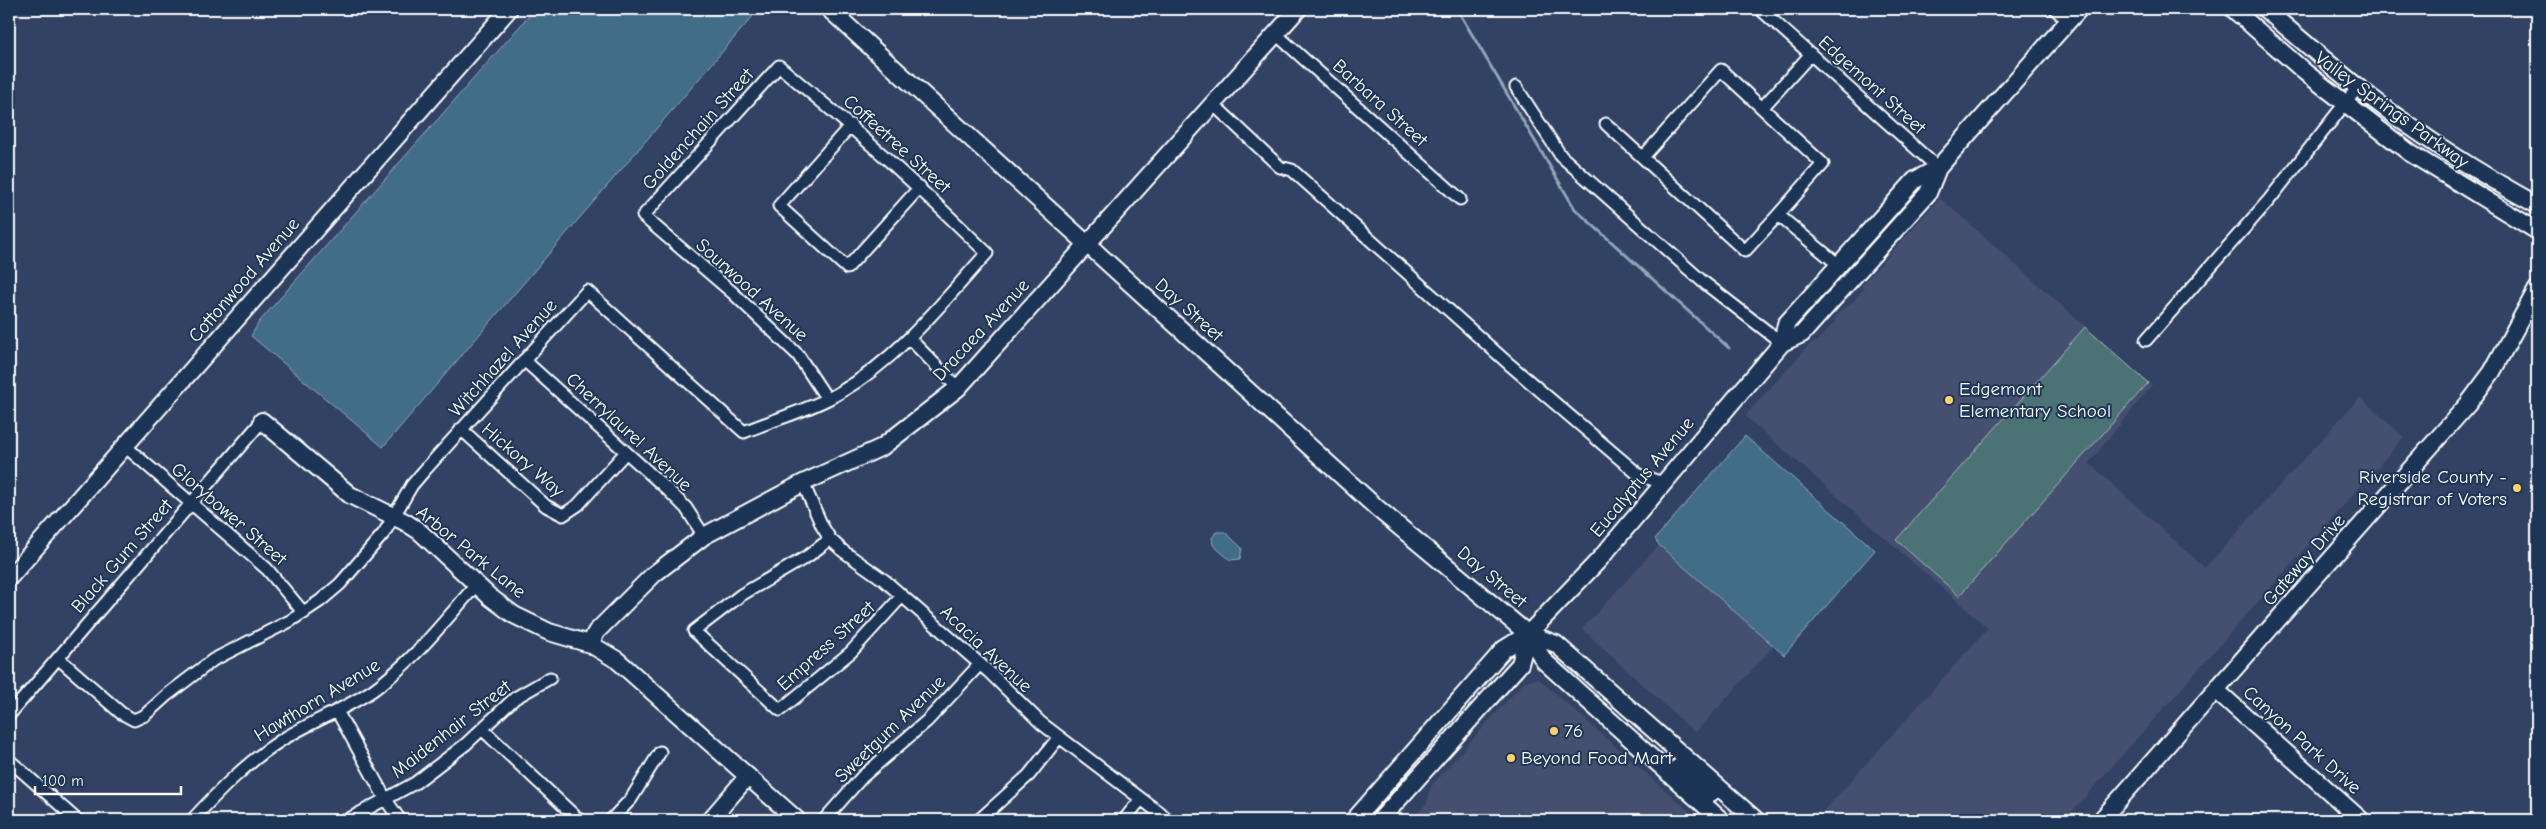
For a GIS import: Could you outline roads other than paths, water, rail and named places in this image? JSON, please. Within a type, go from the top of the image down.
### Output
[{"type":"street","name":"Cottonwood Avenue","points":[[9,578],[510,9]]},
{"type":"street","name":"Day Street","points":[[829,9],[1377,508],[1528,634],[1544,661],[1721,820]]},
{"type":"street","name":"Dracaea Avenue","points":[[590,644],[596,632],[654,574],[704,536],[803,483],[882,447],[958,388],[1298,9]]},
{"type":"street","name":"Edgemont Street","points":[[1760,9],[1938,168]]},
{"type":"street","points":[[2056,9],[2074,15]]},
{"type":"street","name":"Valley Springs Parkway","points":[[2233,9],[2345,104],[2410,154],[2537,231]]},
{"type":"street","name":"Valley Springs Parkway","points":[[2265,9],[2358,87],[2419,133],[2463,162],[2537,205]]},
{"type":"street","name":"Eucalyptus Avenue","points":[[1354,820],[1504,649],[1528,634],[1599,560],[1782,343],[1802,334],[1928,193],[1938,168],[2074,15]]},
{"type":"street","name":"Barbara Street","points":[[1276,34],[1460,199]]},
{"type":"street","points":[[1762,108],[1811,54]]},
{"type":"street","name":"Coffeetree Street","points":[[779,66],[851,125],[920,187],[988,253]]},
{"type":"street","name":"Goldenchain Street","points":[[644,216],[779,66]]},
{"type":"street","points":[[1606,124],[1745,251],[1823,164],[1721,70],[1643,157]]},
{"type":"street","points":[[1516,87],[1561,156],[1702,280],[1782,343]]},
{"type":"street","points":[[2146,340],[2270,200],[2358,87]]},
{"type":"street","points":[[1213,104],[1280,167],[1292,170],[1516,370],[1638,475],[1662,483]]},
{"type":"street","points":[[851,125],[779,206],[847,268],[920,187]]},
{"type":"street","name":"Eucalyptus Avenue","points":[[1782,343],[1786,324],[1840,266],[1915,180],[1938,168]]},
{"type":"street","points":[[1778,214],[1840,266]]},
{"type":"street","name":"Sourwood Avenue","points":[[644,216],[733,293],[798,355],[827,399]]},
{"type":"street","name":"Witchhazel Avenue","points":[[58,658],[121,713],[134,720],[145,715],[167,695],[213,660],[304,613],[340,584],[384,533],[412,486],[461,429],[587,291],[744,432],[827,399],[875,368],[909,338],[988,253]]},
{"type":"street","name":"Gateway Drive","points":[[2101,820],[2468,404],[2492,372],[2537,289]]},
{"type":"street","points":[[909,338],[958,388]]},
{"type":"street","name":"Cherrylaurel Avenue","points":[[524,360],[678,499],[704,536]]},
{"type":"street","name":"Black Gum Street","points":[[9,716],[262,421]]},
{"type":"street","name":"Arbor Park Lane","points":[[262,421],[350,495],[419,532],[503,607],[531,624],[590,644],[634,673],[797,820]]},
{"type":"street","name":"Hickory Way","points":[[461,429],[546,506],[563,515],[578,505],[626,452]]},
{"type":"street","name":"Glorybower Street","points":[[125,446],[278,580],[304,613]]},
{"type":"street","name":"Acacia Avenue","points":[[803,483],[830,538],[902,596],[980,664],[1028,712],[1169,820]]},
{"type":"street","name":"Empress Street","points":[[830,538],[808,556],[741,595],[694,632],[780,710],[851,652],[902,596]]},
{"type":"street","name":"Hawthorn Avenue","points":[[192,820],[235,775],[256,757],[292,734],[360,698],[394,674],[411,658],[477,584]]},
{"type":"street","name":"Day Street","points":[[1528,634],[1556,644],[1756,820]]},
{"type":"street","name":"Eucalyptus Avenue","points":[[1380,820],[1520,664],[1528,634]]},
{"type":"street","name":"Sweetgum Avenue","points":[[824,820],[862,777],[928,720],[980,664]]},
{"type":"street","name":"Maidenhair Street","points":[[347,820],[416,783],[442,764],[515,698],[550,678]]},
{"type":"street","name":"Canyon Park Drive","points":[[2216,690],[2362,820]]},
{"type":"street","points":[[1408,789],[1407,775],[1439,737],[1459,701]]},
{"type":"street","points":[[337,711],[386,800],[400,820]]},
{"type":"street","points":[[1609,720],[1633,727],[1658,749],[1664,750],[1670,744]]},
{"type":"street","points":[[482,729],[579,820]]},
{"type":"street","points":[[985,818],[1029,775],[1059,737]]},
{"type":"street","points":[[611,820],[631,798],[660,752]]},
{"type":"street","points":[[9,760],[77,820]]},
{"type":"street","points":[[1668,774],[1679,767],[1710,793],[1740,806]]},
{"type":"street","points":[[710,820],[748,776]]},
{"type":"street","points":[[1368,820],[1377,810],[1383,787]]},
{"type":"street","points":[[1124,820],[1141,799]]},
{"type":"waterway","points":[[1457,9],[1575,209],[1729,348]]},
{"type":"place","name":"Edgemont Elementary School","points":[[1949,400]]},
{"type":"place","name":"Riverside County - Registrar of Voters","points":[[2517,488]]},
{"type":"place","name":"76","points":[[1554,731]]},
{"type":"place","name":"Beyond Food Mart","points":[[1511,758]]}]
